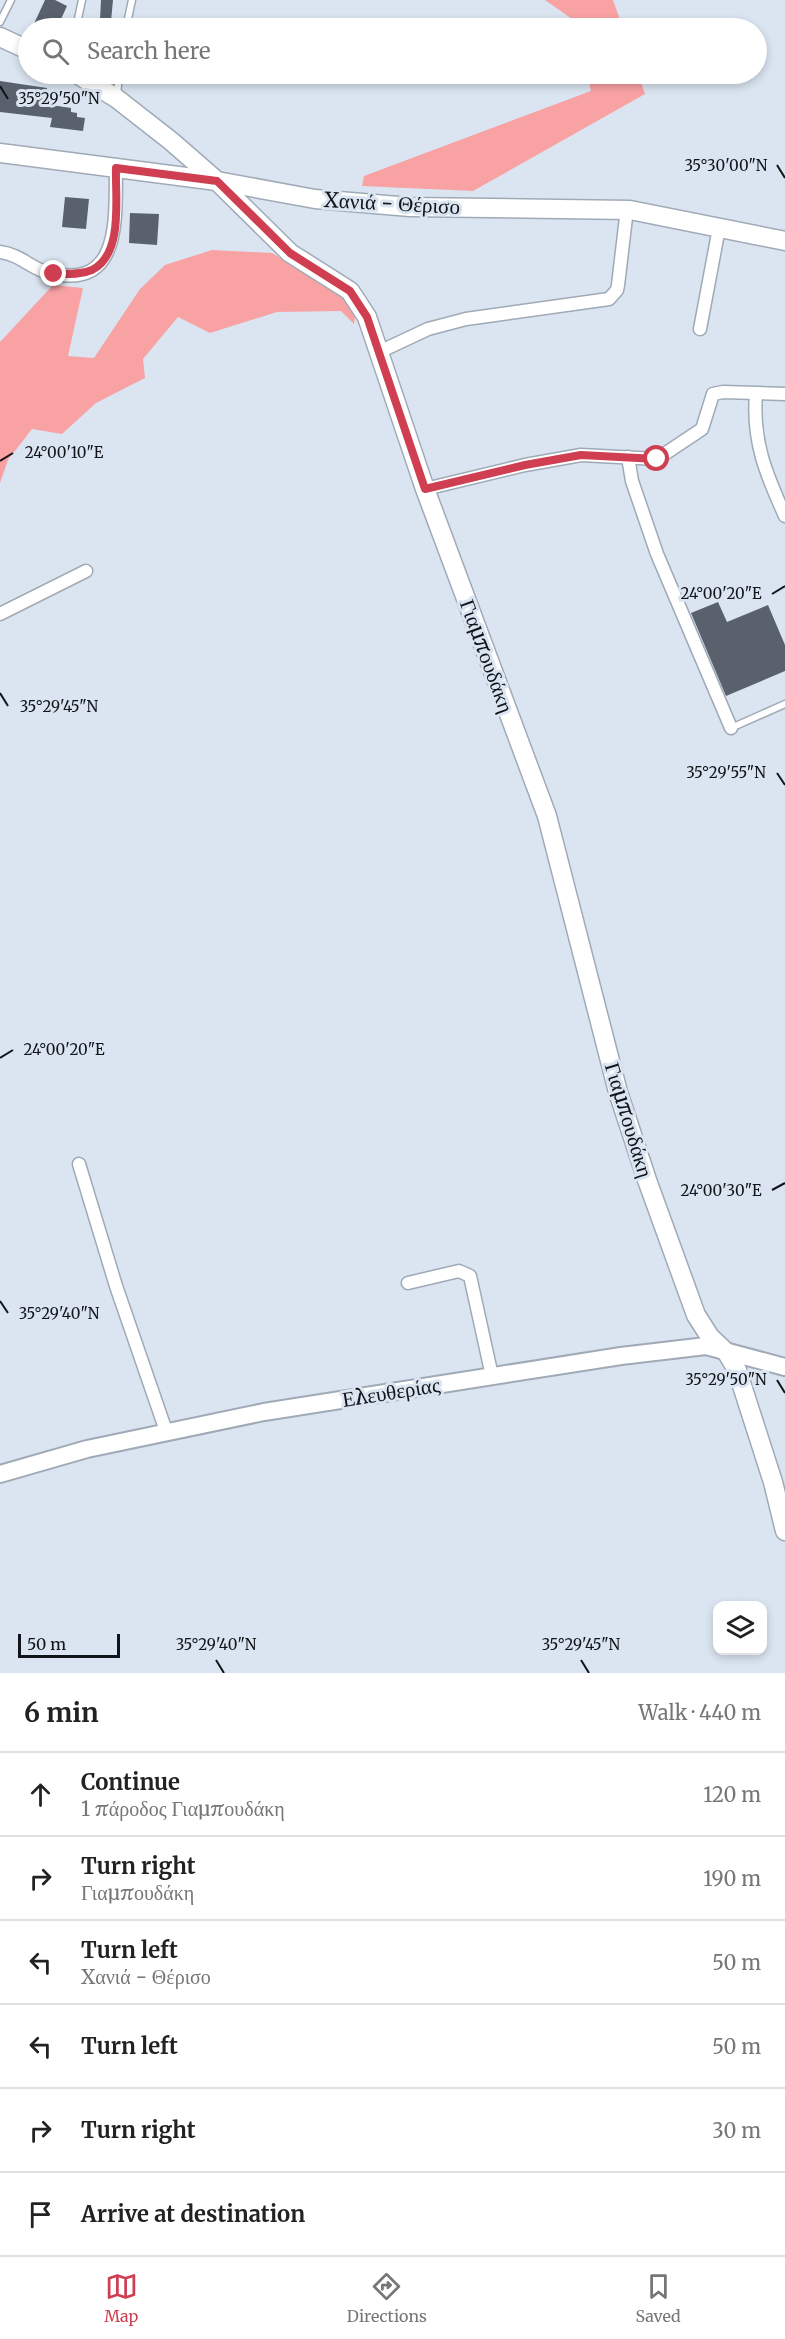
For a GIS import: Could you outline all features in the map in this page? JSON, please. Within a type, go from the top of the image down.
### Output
[{"type":"main road","points":[[0,37],[18,45]]},
{"type":"main road","name":"Γιαμπουδάκη","points":[[94,84],[117,98],[217,181],[290,253],[350,291],[367,317],[425,489],[547,816],[618,1092],[647,1180],[696,1315],[711,1337],[727,1353],[743,1387],[785,1531]]},
{"type":"main road","name":"Χανιά - Θέρισο","points":[[0,153],[217,181],[315,199],[410,207],[627,209],[785,241]]},
{"type":"street","points":[[0,252],[18,256],[42,271],[54,274],[80,273],[93,269],[104,260],[111,245],[115,225],[116,168]]},
{"type":"street","points":[[378,352],[428,329],[466,319],[609,299],[617,291],[627,209]]},
{"type":"street","points":[[700,329],[719,228]]},
{"type":"street","points":[[425,489],[525,465],[581,455],[657,459],[698,433],[705,425],[712,398],[717,392],[785,394]]},
{"type":"street","points":[[756,394],[754,421],[757,444],[785,516]]},
{"type":"street","points":[[628,457],[632,481],[657,554],[731,728]]},
{"type":"street","points":[[0,614],[86,572]]},
{"type":"street","points":[[79,1164],[116,1286],[166,1431]]},
{"type":"street","points":[[408,1283],[459,1271],[470,1276],[492,1376]]},
{"type":"street","name":"Ελευθερίας","points":[[0,1474],[43,1460],[166,1431],[264,1412],[492,1376],[699,1347],[785,1367]]},
{"type":"lane","points":[[0,22],[11,0]]},
{"type":"lane","points":[[78,18],[82,0]]},
{"type":"lane","points":[[128,18],[132,0]]},
{"type":"lane","points":[[117,98],[118,84]]},
{"type":"lane","points":[[731,728],[785,704]]},
{"type":"shaded area","points":[[545,0],[613,0],[619,18],[571,18]]},
{"type":"shaded area","points":[[589,84],[642,84],[645,94],[473,191],[362,186],[364,176],[591,91]]},
{"type":"shaded area","points":[[212,250],[272,253],[330,286],[356,308],[354,324],[341,311],[277,312],[210,333],[178,317],[143,359],[145,378],[96,403],[62,434],[32,429],[8,460],[0,483],[0,342],[53,285],[83,288],[68,356],[94,358],[140,289],[165,265]]},
{"type":"building","points":[[45,0],[55,0],[67,6],[62,18],[37,18]]},
{"type":"building","points":[[101,0],[113,0],[111,18],[100,18]]},
{"type":"building","points":[[0,81],[47,88],[45,104],[71,108],[71,112],[77,113],[77,117],[85,118],[83,131],[50,127],[52,118],[0,112]]},
{"type":"building","points":[[65,197],[89,199],[86,229],[62,227]]},
{"type":"building","points":[[130,213],[159,214],[157,245],[129,243]]},
{"type":"building","points":[[718,602],[727,622],[768,605],[785,645],[785,671],[726,696],[691,613]]},
{"type":"route","points":[[54,274],[80,273],[93,269],[104,260],[111,245],[115,225],[116,168],[217,181],[290,253],[338,281],[359,303],[367,317],[425,489],[525,465],[581,455],[657,459]]}]
